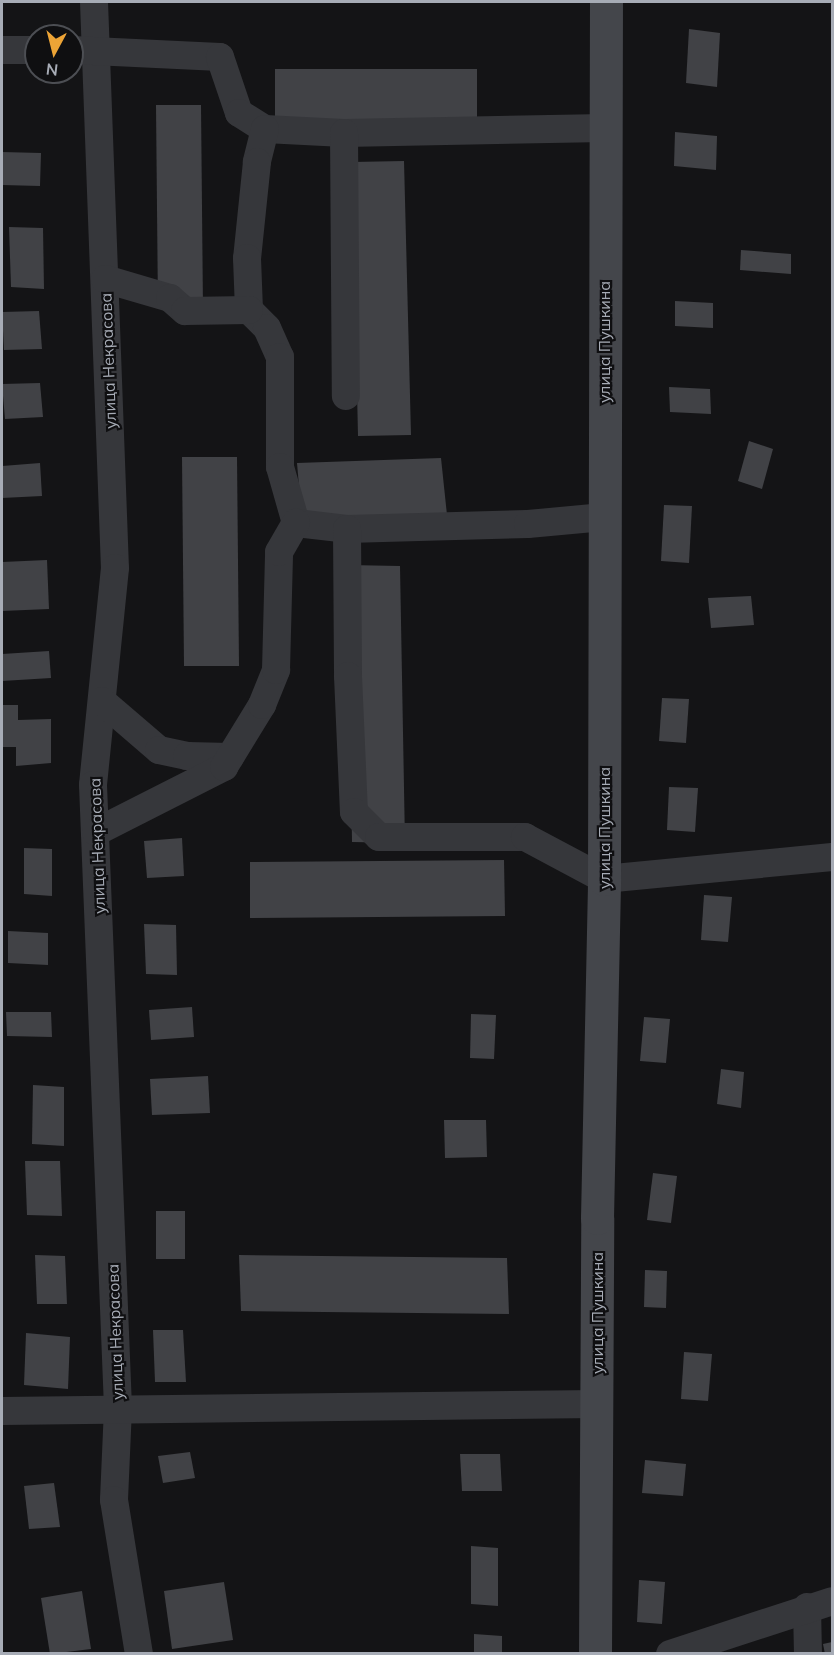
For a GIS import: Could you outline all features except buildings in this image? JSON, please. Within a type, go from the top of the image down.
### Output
[{"type":"main road","name":"улица Пушкина","points":[[595,1653],[597,1218],[604,879],[606,2]]},
{"type":"street","name":"улица Некрасова","points":[[94,2],[85,50],[105,279],[116,568],[93,786],[118,1408],[114,1500],[139,1653]]},
{"type":"street","points":[[2,50],[24,50]]},
{"type":"street","points":[[85,50],[220,57],[239,113],[265,129],[344,133],[605,128]]},
{"type":"street","points":[[96,832],[224,767],[262,705],[276,670],[279,552],[296,523],[280,467],[280,357],[267,328],[249,310],[247,258],[257,162],[265,129]]},
{"type":"street","points":[[344,133],[346,396]]},
{"type":"street","points":[[105,279],[170,298],[185,311],[249,310]]},
{"type":"street","points":[[296,523],[347,529],[528,524],[604,517]]},
{"type":"street","points":[[347,529],[348,676],[354,813],[379,837],[525,837],[604,879],[832,857]]},
{"type":"street","points":[[102,701],[159,750],[187,756],[230,757]]},
{"type":"street","points":[[2,1411],[597,1404]]},
{"type":"street","points":[[670,1653],[820,1604]]},
{"type":"street","points":[[808,1653],[820,1604]]}]
